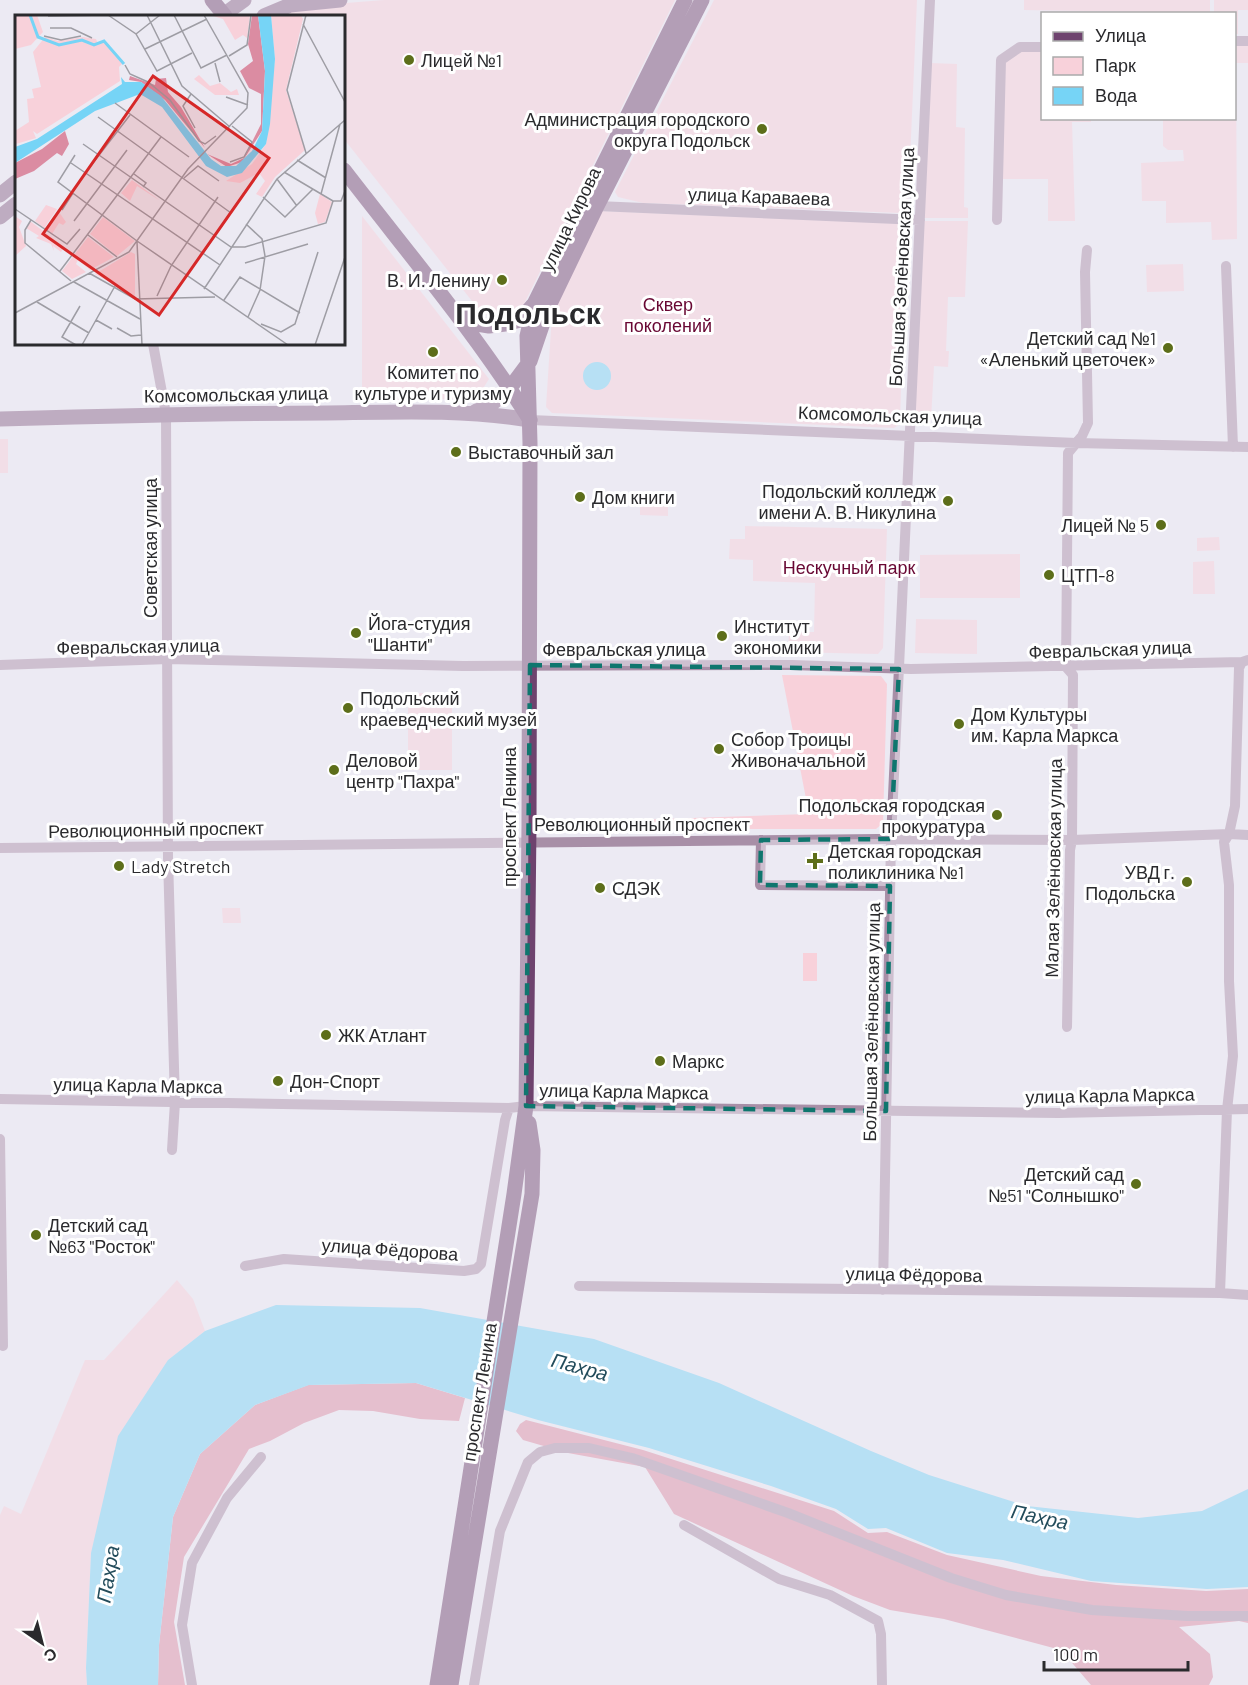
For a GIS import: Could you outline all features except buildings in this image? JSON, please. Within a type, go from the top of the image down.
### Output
[{"type":"main road","points":[[212,0],[222,15]]},
{"type":"main road","points":[[224,15],[244,0]]},
{"type":"main road","points":[[267,15],[290,5],[340,0]]},
{"type":"main road","name":"улица Кирова","points":[[530,361],[528,336],[535,302],[685,0]]},
{"type":"main road","name":"улица Кирова","points":[[530,361],[548,308],[702,0]]},
{"type":"main road","points":[[345,171],[452,310],[510,388],[530,420]]},
{"type":"main road","points":[[0,195],[15,183]]},
{"type":"main road","points":[[0,217],[15,205]]},
{"type":"main road","points":[[452,310],[477,324],[497,325],[520,320],[535,302]]},
{"type":"main road","points":[[473,412],[488,407],[510,388],[530,361]]},
{"type":"main road","name":"проспект Ленина","points":[[437,1685],[526,1106],[530,361]]},
{"type":"main road","name":"Комсомольская улица","points":[[0,419],[166,414],[473,412],[530,420]]},
{"type":"main road","name":"проспект Ленина","points":[[451,1685],[532,1194],[533,1149],[526,1106]]},
{"type":"street","name":"Большая Зелёновская улица","points":[[883,1290],[891,839],[930,0]]},
{"type":"street","points":[[997,220],[1001,60],[1020,47],[1041,47]]},
{"type":"street","name":"улица Караваева","points":[[597,206],[920,220]]},
{"type":"street","name":"Малая Зелёновская улица","points":[[1067,1027],[1072,840],[1073,675],[1066,667],[1068,453],[1088,423],[1085,279],[1087,250]]},
{"type":"street","points":[[1226,266],[1233,447]]},
{"type":"street","name":"Советская улица","points":[[153,345],[166,414],[168,845],[176,1102],[172,1150]]},
{"type":"street","name":"Комсомольская улица","points":[[530,420],[1248,447]]},
{"type":"street","name":"Февральская улица","points":[[0,665],[168,659],[463,666],[782,665],[899,669],[1066,667],[1245,661]]},
{"type":"street","points":[[1220,1293],[1227,1110],[1233,1056],[1229,981],[1230,885],[1224,842],[1229,834],[1235,806],[1239,668],[1245,661]]},
{"type":"street","name":"Революционный проспект","points":[[0,848],[891,839],[1072,840],[1248,835]]},
{"type":"street","points":[[760,840],[760,885],[890,886]]},
{"type":"street","name":"улица Карла Маркса","points":[[0,1099],[510,1108],[526,1106],[1058,1113],[1248,1109]]},
{"type":"street","name":"улица Фёдорова","points":[[245,1266],[284,1259],[464,1271],[476,1269],[480,1264],[505,1120],[510,1108]]},
{"type":"street","points":[[0,1139],[3,1346]]},
{"type":"street","name":"улица Фёдорова","points":[[579,1286],[1248,1295]]},
{"type":"street","points":[[474,1685],[500,1531],[528,1462],[540,1452],[555,1448],[590,1448],[632,1458],[788,1513],[951,1578],[1006,1595],[1092,1610],[1187,1616],[1248,1616]]},
{"type":"street","points":[[192,1685],[182,1625],[192,1563],[227,1498],[261,1457]]},
{"type":"street","points":[[684,1525],[779,1580],[830,1595],[878,1621],[881,1634],[882,1685]]},
{"type":"highlighted area","points":[[530,665],[899,669],[891,839],[761,840],[760,885],[890,886],[886,1111],[526,1106]]},
{"type":"green space","points":[[384,0],[675,0],[520,312],[483,315],[345,140],[345,15],[275,15],[308,6]]},
{"type":"green space","points":[[714,0],[917,0],[908,205],[901,213],[643,203],[618,197],[615,192]]},
{"type":"green space","points":[[1024,0],[1210,0],[1210,12],[1024,10]]},
{"type":"green space","points":[[1214,0],[1248,0],[1248,10],[1238,10],[1238,34],[1236,34],[1236,12],[1214,12]]},
{"type":"green space","points":[[1236,43],[1248,43],[1248,63],[1236,63]]},
{"type":"green space","points":[[1021,49],[1041,49],[1041,120],[1091,120],[1091,122],[1072,122],[1075,221],[1048,221],[1048,179],[1000,179],[1003,62]]},
{"type":"green space","points":[[930,63],[957,64],[956,127],[965,128],[964,207],[968,208],[968,218],[922,218]]},
{"type":"green space","points":[[1236,63],[1237,239],[1212,240],[1211,222],[1166,223],[1166,201],[1142,201],[1141,163],[1184,161],[1183,150],[1168,150],[1163,146],[1163,120],[1236,120]]},
{"type":"green space","name":"Сквер поколений","points":[[602,211],[899,223],[905,232],[900,424],[894,428],[552,413],[546,407],[552,314]]},
{"type":"green space","points":[[362,216],[489,379],[482,390],[469,399],[362,400]]},
{"type":"green space","points":[[923,221],[968,221],[965,297],[948,297],[946,351],[949,351],[948,367],[934,366],[931,419],[914,419]]},
{"type":"green space","points":[[1183,264],[1184,291],[1147,292],[1146,265]]},
{"type":"green space","points":[[0,439],[8,439],[8,473],[0,473]]},
{"type":"green space","points":[[640,497],[668,498],[668,516],[640,515]]},
{"type":"green space","name":"Нескучный парк","points":[[745,526],[887,529],[883,648],[878,654],[788,652],[789,632],[814,632],[815,583],[753,581],[753,560],[729,559],[730,539],[745,539]]},
{"type":"green space","points":[[1219,537],[1220,550],[1197,551],[1197,538]]},
{"type":"green space","points":[[1020,554],[1020,598],[920,598],[920,555]]},
{"type":"green space","points":[[1214,561],[1215,594],[1193,594],[1193,562]]},
{"type":"green space","points":[[916,619],[977,620],[977,654],[915,653]]},
{"type":"green space","points":[[782,675],[881,676],[887,684],[883,823],[876,829],[591,829],[581,826],[634,820],[809,814]]},
{"type":"green space","points":[[408,693],[452,693],[452,770],[408,770]]},
{"type":"green space","points":[[222,908],[240,908],[241,923],[223,923]]},
{"type":"green space","points":[[803,953],[817,953],[817,981],[803,981]]},
{"type":"green space","points":[[177,1280],[193,1299],[205,1331],[168,1360],[91,1553],[87,1685],[0,1685],[0,1515],[4,1506],[21,1514],[85,1360],[104,1360]]},
{"type":"shaded area","points":[[416,1383],[465,1398],[459,1421],[420,1419],[373,1411],[339,1410],[304,1423],[249,1449],[184,1557],[174,1622],[185,1685],[158,1685],[159,1645],[173,1517],[200,1454],[255,1405],[308,1385]]},
{"type":"shaded area","points":[[526,1420],[643,1450],[834,1511],[868,1533],[887,1532],[947,1555],[1041,1576],[1116,1585],[1206,1591],[1248,1589],[1248,1623],[1239,1621],[1179,1627],[1210,1654],[1213,1677],[1209,1685],[1091,1685],[1061,1650],[944,1619],[890,1610],[853,1596],[674,1514],[645,1467],[568,1453],[523,1440],[516,1431]]},
{"type":"water","points":[[597,362],[607,366],[611,376],[607,386],[597,390],[587,386],[583,376],[587,366]]},
{"type":"water","name":"Пахра","points":[[276,1305],[420,1308],[594,1339],[719,1383],[929,1475],[1027,1506],[1138,1518],[1202,1511],[1248,1489],[1248,1587],[1207,1589],[1091,1581],[1003,1560],[947,1553],[886,1528],[868,1529],[836,1509],[771,1486],[649,1448],[538,1420],[416,1383],[309,1385],[255,1405],[200,1454],[173,1517],[159,1645],[158,1685],[87,1685],[91,1553],[118,1436],[168,1360],[205,1331]]},
{"type":"place","name":"Лицeй №1","points":[[409,60]]},
{"type":"place","name":"Администрация городского округа Подольск","points":[[762,129]]},
{"type":"place","name":"В. И. Ленину","points":[[502,280]]},
{"type":"place","name":"Детский сад №1 «Аленький цветочек»","points":[[1168,348]]},
{"type":"place","name":"Комитет по культуре и туризму","points":[[433,352]]},
{"type":"place","name":"Выставочный зал","points":[[456,452]]},
{"type":"place","name":"Дом книги","points":[[580,497]]},
{"type":"place","name":"Подольский колледж имени А. В. Никулина","points":[[948,501]]},
{"type":"place","name":"Лицей № 5","points":[[1161,525]]},
{"type":"place","name":"ЦТП-8","points":[[1049,575]]},
{"type":"place","name":"Йога-студия \"Шанти\"","points":[[356,633]]},
{"type":"place","name":"Институт экономики","points":[[722,636]]},
{"type":"place","name":"Подольский краеведческий музей","points":[[348,708]]},
{"type":"place","name":"Дом Культуры им. Карла Маркса","points":[[959,724]]},
{"type":"place","name":"Собор Троицы Живоначальной","points":[[719,749]]},
{"type":"place","name":"Деловой центр \"Пахра\"","points":[[334,770]]},
{"type":"place","name":"Подольская городская прокуратура","points":[[997,815]]},
{"type":"place","name":"Детская городская поликлиника №1","points":[[815,861]]},
{"type":"place","name":"Lady Stretch","points":[[119,866]]},
{"type":"place","name":"УВД г. Подольска","points":[[1187,882]]},
{"type":"place","name":"СДЭК","points":[[600,888]]},
{"type":"place","name":"ЖК Атлант","points":[[326,1035]]},
{"type":"place","name":"Маркс","points":[[660,1061]]},
{"type":"place","name":"Дон-Спорт","points":[[278,1081]]},
{"type":"place","name":"Детский сад №51 \"Солнышко\"","points":[[1136,1184]]},
{"type":"place","name":"Детский сад №63 \"Росток\"","points":[[36,1235]]},
{"type":"district","name":"Подольск","points":[[528,312]]}]
